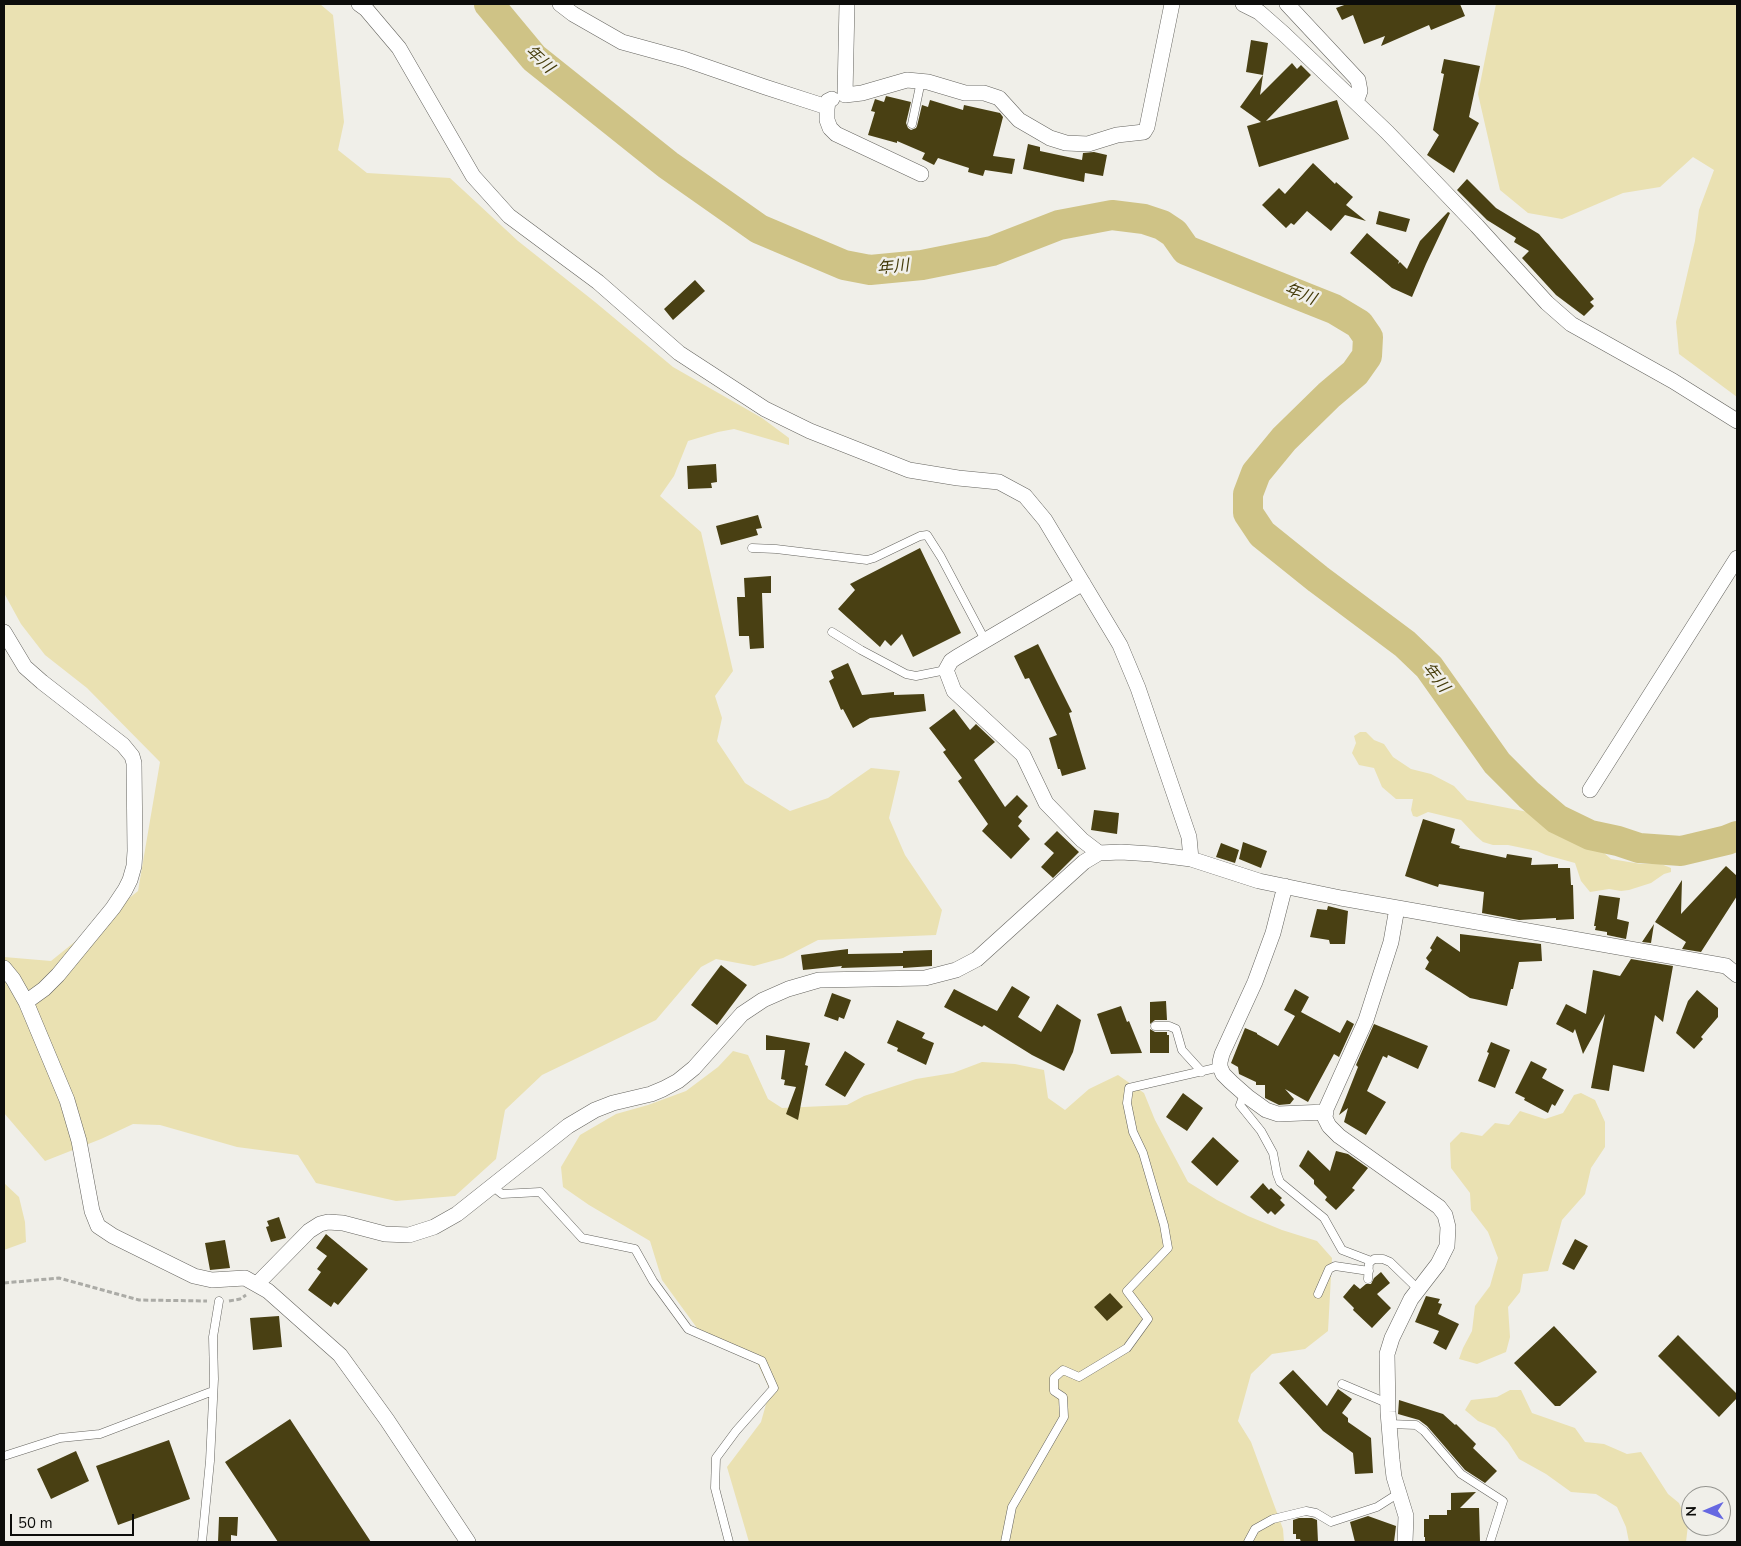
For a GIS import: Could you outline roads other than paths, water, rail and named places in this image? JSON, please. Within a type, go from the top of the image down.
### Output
[{"type":"street","points":[[359,4],[366,9],[399,48],[473,176],[509,216],[598,282],[679,353],[765,409],[810,431],[909,470],[999,482],[1025,496],[1045,520],[1120,645],[1138,688],[1189,837],[1191,859]]},
{"type":"street","points":[[560,4],[573,14],[622,42],[684,59],[827,107]]},
{"type":"street","points":[[845,95],[846,4]]},
{"type":"street","points":[[921,174],[836,134],[830,128],[827,120],[828,102],[832,98],[862,94],[906,80],[921,81],[942,85],[964,93],[991,94],[999,98],[1020,120],[1031,128],[1050,138],[1066,143],[1088,144],[1118,135],[1144,132],[1148,127],[1172,4]]},
{"type":"street","points":[[1243,4],[1258,12],[1387,132],[1470,218],[1547,303],[1571,324],[1664,376],[1737,421]]},
{"type":"street","points":[[1287,4],[1358,80],[1360,91],[1356,102]]},
{"type":"street","points":[[1590,790],[1737,558]]},
{"type":"street","points":[[1083,583],[985,640],[952,661],[946,670],[954,691],[1023,754],[1046,802],[1082,840],[1099,853]]},
{"type":"street","points":[[4,632],[25,667],[123,745],[132,756],[134,764],[134,866],[130,880],[113,908],[58,975],[44,989],[26,1002]]},
{"type":"street","points":[[257,1284],[309,1231],[320,1224],[328,1222],[343,1223],[385,1234],[409,1235],[434,1227],[492,1186],[568,1126],[595,1110],[663,1089],[678,1081],[694,1068],[742,1014],[763,1000],[788,989],[819,980],[926,978],[956,970],[977,959],[1084,862],[1099,853],[1152,854],[1191,859],[1259,881],[1397,908],[1726,966],[1737,975]]},
{"type":"street","points":[[1285,886],[1273,933],[1255,982],[1222,1054],[1220,1068],[1223,1074],[1244,1094],[1266,1110],[1278,1114],[1326,1112]]},
{"type":"street","points":[[1397,908],[1391,942],[1366,1020],[1325,1118],[1329,1126],[1339,1136],[1439,1207],[1445,1215],[1448,1227],[1447,1246],[1438,1264],[1418,1289],[1402,1317],[1386,1354],[1387,1403],[1394,1477],[1406,1516],[1405,1542]]},
{"type":"street","points":[[4,968],[26,1002],[67,1100],[78,1140],[92,1211],[98,1226],[113,1236],[194,1276],[212,1280],[246,1278],[268,1291],[340,1355],[387,1420],[468,1542]]},
{"type":"lane","points":[[912,124],[921,81]]},
{"type":"lane","points":[[752,548],[867,560],[920,536],[927,535],[941,557],[985,640]]},
{"type":"lane","points":[[832,632],[906,674],[916,676],[946,670]]},
{"type":"lane","points":[[1155,1026],[1170,1026],[1176,1029],[1182,1050],[1202,1072]]},
{"type":"lane","points":[[1005,1542],[1012,1507],[1064,1417],[1063,1397],[1054,1391],[1054,1378],[1063,1370],[1079,1377],[1127,1348],[1148,1319],[1127,1291],[1168,1248],[1164,1225],[1143,1153],[1133,1132],[1127,1103],[1130,1088],[1220,1068]]},
{"type":"lane","points":[[1244,1094],[1240,1104],[1261,1131],[1273,1153],[1280,1182],[1324,1218],[1342,1250],[1371,1261],[1374,1259],[1384,1259],[1390,1262],[1418,1289]]},
{"type":"lane","points":[[492,1186],[502,1194],[540,1192],[582,1238],[635,1249],[653,1281],[688,1329],[762,1361],[774,1388],[736,1431],[716,1458],[714,1488],[729,1542]]},
{"type":"lane","points":[[1318,1294],[1329,1269],[1335,1266],[1368,1275],[1369,1263],[1371,1261]]},
{"type":"lane","points":[[202,1542],[210,1461],[213,1337],[219,1301]]},
{"type":"lane","points":[[1342,1384],[1387,1403]]},
{"type":"lane","points":[[4,1456],[60,1438],[100,1434],[213,1391]]},
{"type":"lane","points":[[1389,1424],[1416,1425],[1424,1431],[1461,1474],[1503,1501],[1490,1542]]},
{"type":"lane","points":[[1248,1542],[1255,1529],[1273,1519],[1306,1510],[1316,1513],[1331,1522],[1377,1507],[1399,1493]]},
{"type":"waterway","name":"年川","points":[[489,4],[534,58],[668,165],[759,229],[844,265],[870,270],[922,265],[992,251],[1059,225],[1112,215],[1144,219],[1162,225],[1174,233],[1186,250],[1334,309],[1359,324],[1368,337],[1367,356],[1355,373],[1329,395],[1284,439],[1256,473],[1248,494],[1248,513],[1262,534],[1318,579],[1405,644],[1429,667],[1497,763],[1529,795],[1557,819],[1590,835],[1639,848],[1681,851],[1737,836]]}]
